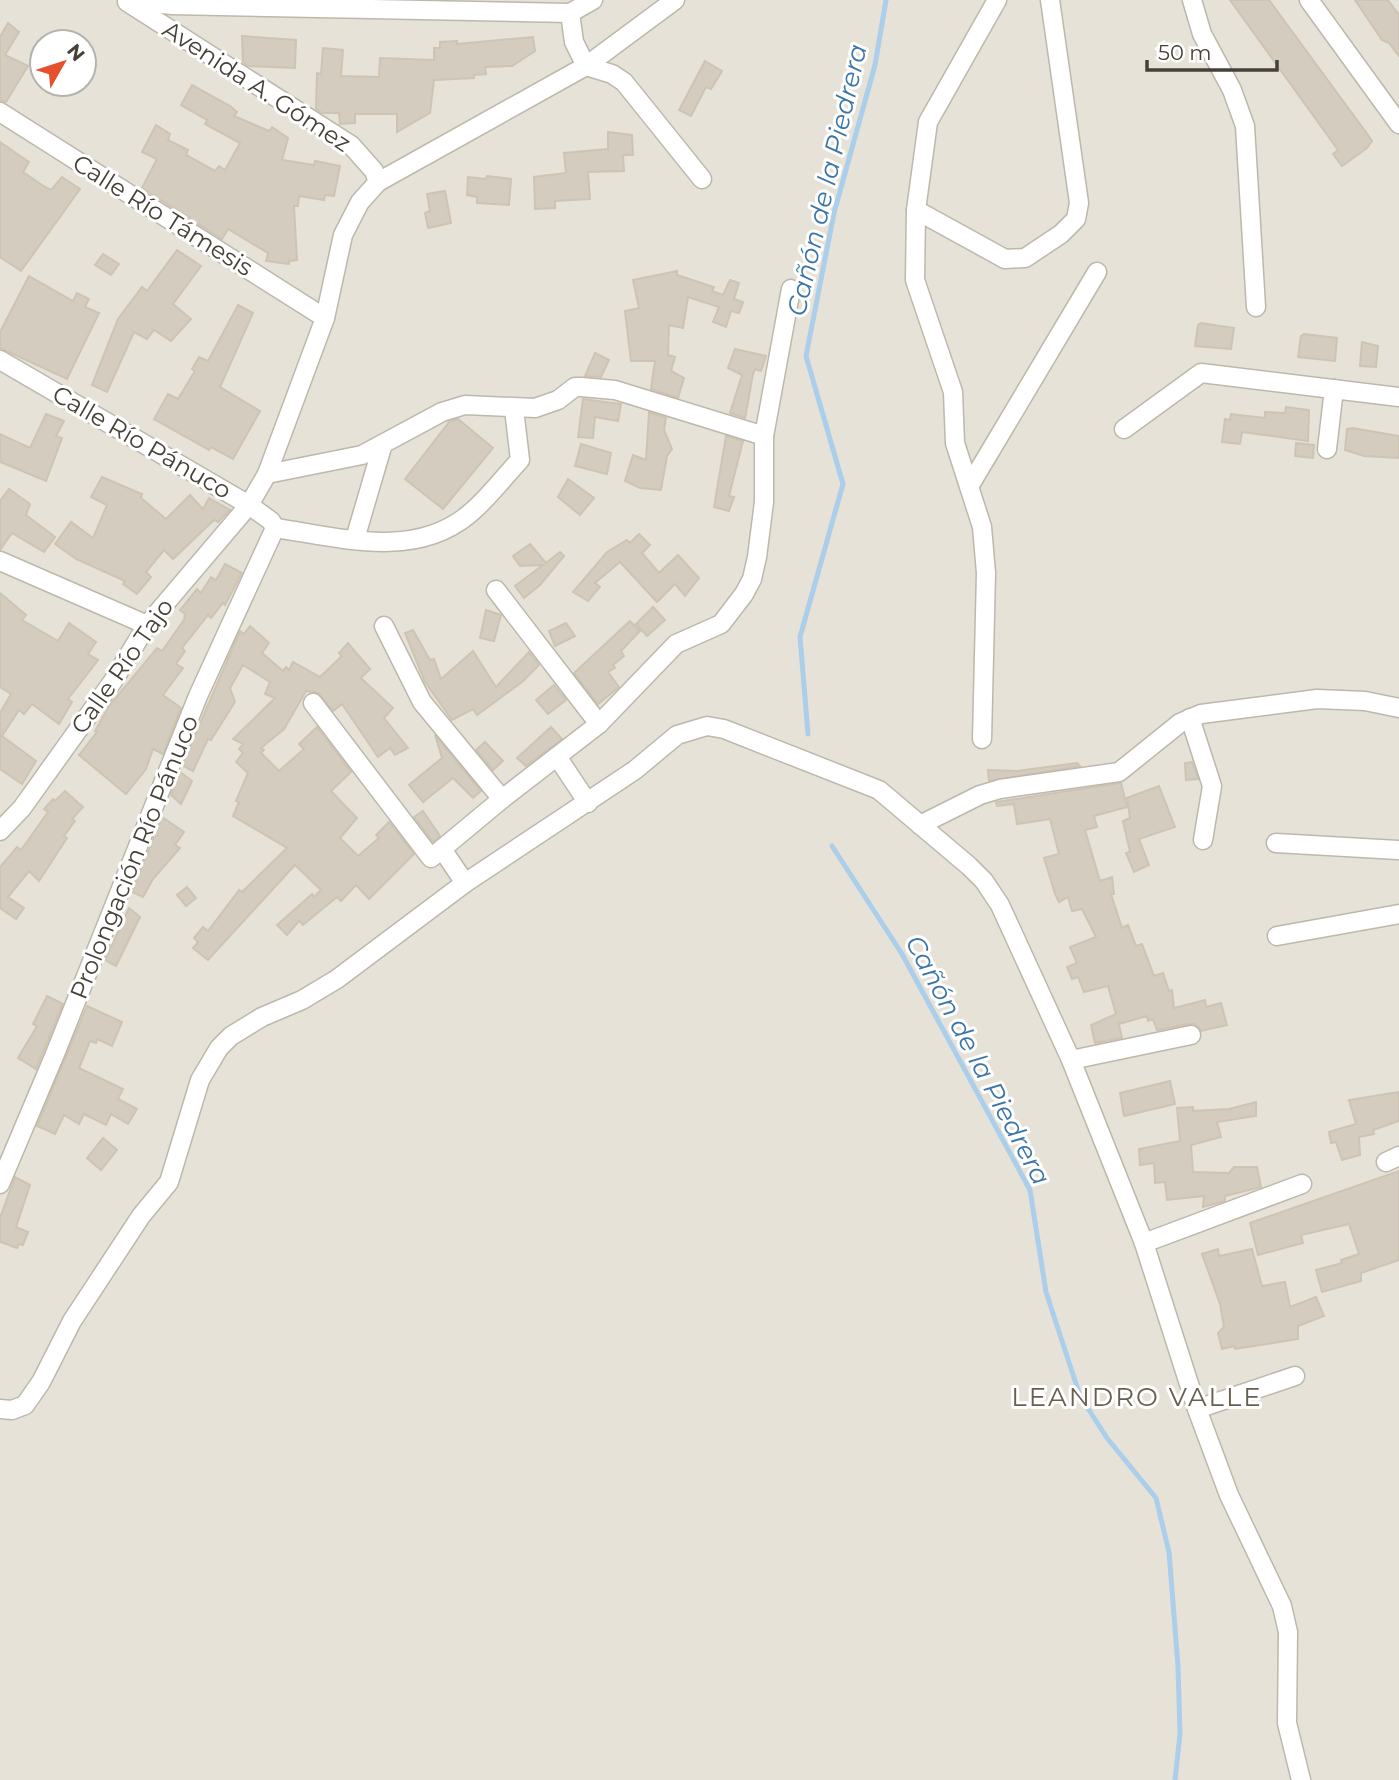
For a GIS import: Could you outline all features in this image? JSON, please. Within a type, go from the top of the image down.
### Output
[{"type":"street","points":[[127,0],[570,13],[593,0]]},
{"type":"street","name":"Avenida A. Gómez","points":[[127,0],[351,145],[362,156],[378,182]]},
{"type":"street","points":[[378,182],[586,66],[675,0]]},
{"type":"street","points":[[982,739],[986,573],[982,527],[955,443],[953,393],[915,280],[916,210],[928,122],[997,0]]},
{"type":"street","points":[[916,210],[1005,259],[1025,258],[1061,234],[1076,219],[1079,203],[1050,0]]},
{"type":"street","points":[[1192,0],[1202,34],[1232,90],[1245,126],[1256,307]]},
{"type":"street","points":[[1309,0],[1399,124]]},
{"type":"street","points":[[170,28],[172,3]]},
{"type":"street","points":[[570,13],[574,41],[586,66],[612,74],[624,82],[702,179]]},
{"type":"street","name":"Calle Río Támesis","points":[[0,111],[325,318]]},
{"type":"street","name":"Calle Río Tajo","points":[[0,831],[22,808],[98,702],[146,625],[249,505],[267,474],[325,318],[342,235],[360,202],[378,182]]},
{"type":"street","points":[[970,485],[1097,272]]},
{"type":"street","points":[[313,703],[431,858],[599,724],[676,644],[721,624],[744,594],[752,579],[757,557],[764,502],[764,436],[791,289]]},
{"type":"street","name":"Calle Río Pánuco","points":[[0,360],[249,505],[271,521],[274,531]]},
{"type":"street","points":[[1124,429],[1201,373],[1399,397]]},
{"type":"street","points":[[267,474],[362,455],[382,447],[442,412],[465,405],[535,408],[558,400],[575,387],[615,390],[764,436]]},
{"type":"street","points":[[1327,449],[1334,389]]},
{"type":"street","points":[[274,531],[400,544],[439,533],[467,516],[520,460],[514,409]]},
{"type":"street","points":[[355,539],[382,447]]},
{"type":"street","name":"Prolongación Río Pánuco","points":[[0,1184],[198,696],[274,531]]},
{"type":"street","points":[[0,561],[146,625]]},
{"type":"street","points":[[496,590],[599,724]]},
{"type":"street","points":[[384,626],[422,702],[502,799]]},
{"type":"street","points":[[920,825],[980,795],[1000,789],[1119,772],[1190,718],[1317,699],[1365,701],[1399,708]]},
{"type":"street","points":[[1190,718],[1212,786],[1203,840]]},
{"type":"street","points":[[0,1409],[12,1410],[25,1405],[41,1382],[72,1321],[141,1216],[169,1182],[200,1080],[219,1048],[246,1026],[302,1000],[337,979],[465,883],[635,770],[677,735],[707,726],[724,729],[865,782],[893,801],[984,881],[1000,905],[1071,1060],[1144,1243],[1197,1409],[1229,1496],[1282,1606],[1288,1632],[1287,1723],[1301,1780]]},
{"type":"street","points":[[558,758],[588,803]]},
{"type":"street","points":[[1276,842],[1399,849]]},
{"type":"street","points":[[442,849],[465,883]]},
{"type":"street","points":[[1277,936],[1399,914]]},
{"type":"street","points":[[1071,1060],[1191,1035]]},
{"type":"street","points":[[1144,1243],[1302,1184]]},
{"type":"street","points":[[1197,1409],[1295,1376]]},
{"type":"shaded area","points":[[0,0],[1399,0],[1399,1780],[0,1780]]},
{"type":"building","points":[[1230,0],[1269,0],[1372,141],[1367,148],[1342,166],[1333,154],[1338,150]]},
{"type":"building","points":[[1355,0],[1388,0],[1399,15],[1399,56],[1389,43],[1382,40]]},
{"type":"building","points":[[8,23],[19,32],[5,55],[28,66],[6,102],[0,101],[0,37]]},
{"type":"building","points":[[242,36],[296,40],[295,68],[248,66],[243,62]]},
{"type":"building","points":[[533,37],[535,51],[512,66],[485,67],[486,74],[474,75],[474,78],[434,80],[430,113],[397,132],[397,114],[355,114],[355,123],[340,124],[339,113],[322,113],[316,109],[317,73],[321,74],[323,48],[343,50],[341,76],[379,77],[380,58],[434,60],[434,48],[440,48],[440,42],[457,41],[457,44]]},
{"type":"building","points":[[705,61],[722,71],[711,89],[706,87],[691,116],[679,110]]},
{"type":"building","points":[[192,85],[230,106],[237,112],[234,116],[269,131],[272,127],[288,138],[282,160],[314,165],[315,161],[340,166],[334,196],[325,195],[324,200],[299,196],[298,206],[294,206],[297,260],[289,261],[289,264],[266,261],[268,253],[228,229],[222,239],[142,188],[157,159],[142,152],[156,125],[170,134],[168,140],[188,150],[186,155],[215,171],[219,166],[225,170],[240,143],[205,124],[207,120],[181,105]]},
{"type":"building","points":[[608,132],[632,135],[633,155],[623,155],[624,171],[588,172],[590,199],[555,201],[555,208],[535,209],[534,177],[566,173],[564,153],[608,149]]},
{"type":"building","points":[[0,142],[29,162],[23,172],[45,187],[51,190],[62,177],[80,189],[21,271],[0,257]]},
{"type":"building","points":[[487,176],[511,179],[509,205],[477,203],[477,197],[467,195],[468,177],[486,179]]},
{"type":"building","points":[[445,191],[451,223],[428,228],[425,213],[430,211],[427,194]]},
{"type":"building","points":[[177,250],[201,266],[173,304],[191,319],[171,341],[154,330],[147,339],[134,332],[107,392],[92,385],[118,319],[142,287],[147,291]]},
{"type":"building","points":[[103,254],[119,264],[111,275],[95,265]]},
{"type":"building","points":[[677,271],[677,275],[714,287],[712,291],[723,295],[730,280],[739,283],[734,299],[743,302],[739,313],[731,311],[726,327],[713,322],[719,307],[688,297],[683,328],[669,325],[668,355],[675,357],[671,371],[684,378],[678,398],[651,389],[655,361],[631,361],[625,311],[639,308],[633,280]]},
{"type":"building","points":[[29,276],[73,301],[77,293],[89,299],[85,307],[99,313],[67,379],[0,348],[0,332]]},
{"type":"building","points":[[238,305],[253,313],[220,387],[260,411],[233,459],[211,447],[209,450],[154,419],[168,394],[178,399],[195,371],[192,369],[199,357],[208,361]]},
{"type":"building","points":[[1201,323],[1234,328],[1231,349],[1195,346],[1198,325]]},
{"type":"building","points":[[1304,334],[1337,338],[1335,361],[1298,357],[1301,336]]},
{"type":"building","points":[[1362,342],[1378,346],[1376,367],[1360,366]]},
{"type":"building","points":[[735,349],[766,356],[761,371],[755,369],[753,374],[745,418],[730,413],[742,375],[728,368]]},
{"type":"building","points":[[595,353],[609,360],[601,377],[585,376]]},
{"type":"building","points":[[583,399],[621,404],[618,421],[595,417],[593,438],[578,437]]},
{"type":"building","points":[[1286,407],[1309,410],[1308,441],[1242,432],[1240,444],[1222,442],[1225,419],[1230,420],[1231,414],[1265,418],[1265,412],[1285,413]]},
{"type":"building","points":[[649,412],[666,418],[664,430],[672,449],[667,456],[661,490],[640,488],[625,481],[633,455],[646,460]]},
{"type":"building","points":[[46,414],[64,421],[56,436],[62,438],[46,481],[0,462],[0,434],[30,448]]},
{"type":"building","points":[[458,419],[493,448],[443,509],[405,479],[450,421]]},
{"type":"building","points":[[1347,429],[1399,436],[1399,458],[1364,456],[1345,450]]},
{"type":"building","points":[[726,436],[743,441],[729,496],[734,497],[729,511],[714,507]]},
{"type":"building","points":[[1296,443],[1314,445],[1313,458],[1295,456]]},
{"type":"building","points":[[581,444],[611,453],[607,474],[575,466]]},
{"type":"building","points":[[102,477],[142,494],[141,498],[166,519],[190,495],[203,509],[209,498],[230,510],[218,522],[214,520],[173,559],[164,550],[146,572],[151,577],[137,594],[123,584],[125,581],[76,559],[55,544],[71,522],[93,538],[107,505],[91,497]]},
{"type":"building","points":[[568,479],[594,498],[580,515],[558,497]]},
{"type":"building","points":[[9,489],[30,504],[26,515],[55,537],[44,552],[12,533],[0,550],[0,501]]},
{"type":"building","points":[[639,534],[650,545],[642,553],[659,573],[678,555],[699,578],[685,596],[675,584],[657,602],[620,562],[595,583],[600,587],[588,601],[573,592],[607,552],[627,540],[630,543]]},
{"type":"building","points":[[530,544],[546,563],[560,552],[564,556],[540,585],[524,598],[515,586],[543,565],[520,566],[513,556]]},
{"type":"building","points":[[225,564],[242,573],[225,605],[223,603],[211,618],[208,615],[182,648],[185,651],[176,664],[183,668],[163,695],[181,708],[163,754],[153,749],[146,769],[126,794],[79,755],[97,732],[95,731],[109,706],[157,648],[162,651],[184,620],[185,614],[180,610],[197,589],[201,593],[211,577],[216,580]]},
{"type":"building","points":[[0,593],[26,615],[22,620],[58,641],[69,623],[96,642],[88,654],[98,660],[68,699],[72,702],[59,724],[32,704],[24,714],[19,710],[2,736],[36,761],[22,784],[0,769],[0,713],[11,694],[0,687]]},
{"type":"building","points":[[653,607],[665,620],[647,636],[636,624]]},
{"type":"building","points":[[486,610],[501,615],[494,641],[480,638]]},
{"type":"building","points":[[630,621],[640,631],[621,651],[624,656],[613,665],[615,668],[608,672],[619,687],[598,704],[574,673]]},
{"type":"building","points":[[566,623],[575,636],[555,646],[549,631]]},
{"type":"building","points":[[250,626],[269,643],[262,653],[283,671],[286,667],[289,670],[293,662],[320,677],[342,656],[339,653],[348,643],[370,669],[361,678],[393,708],[384,718],[408,748],[395,755],[390,748],[378,757],[342,704],[333,711],[318,693],[306,691],[284,729],[261,748],[264,750],[261,753],[279,771],[304,749],[299,744],[317,727],[351,772],[331,791],[357,818],[340,838],[358,856],[379,838],[376,835],[389,822],[414,854],[369,899],[356,885],[341,901],[337,897],[303,925],[299,921],[287,935],[277,925],[312,894],[314,897],[321,890],[295,865],[208,960],[193,948],[198,942],[194,938],[203,927],[208,931],[239,890],[242,892],[287,848],[233,816],[239,802],[236,801],[248,773],[236,762],[243,753],[239,749],[243,744],[233,739],[275,698],[265,694],[270,682],[243,665],[230,688],[235,702],[211,740],[208,739],[193,771],[182,765],[240,631],[244,634]]},
{"type":"building","points":[[413,630],[430,660],[434,659],[441,679],[473,651],[496,687],[529,652],[539,665],[522,682],[477,715],[473,709],[452,720],[425,682],[405,633]]},
{"type":"building","points":[[554,685],[566,700],[548,714],[536,700]]},
{"type":"building","points":[[551,727],[562,739],[526,766],[517,758]]},
{"type":"building","points":[[435,735],[481,791],[473,798],[453,778],[423,802],[409,785],[442,758]]},
{"type":"building","points":[[485,742],[503,761],[493,770],[476,750]]},
{"type":"building","points":[[1192,762],[1198,779],[1186,780],[1185,763]]},
{"type":"building","points":[[1077,763],[1080,766],[989,781],[988,770],[1017,771]]},
{"type":"building","points":[[180,772],[192,781],[181,804],[171,795]]},
{"type":"building","points":[[1121,783],[1127,807],[1094,816],[1097,827],[1085,830],[1100,881],[1112,877],[1114,894],[1111,894],[1122,928],[1128,925],[1136,946],[1142,944],[1154,976],[1163,973],[1169,991],[1172,990],[1174,1008],[1205,1000],[1206,1007],[1221,1003],[1227,1025],[1201,1031],[1195,1024],[1157,1030],[1153,1019],[1148,1021],[1147,1016],[1119,1024],[1118,1021],[1122,1038],[1095,1043],[1091,1025],[1116,1014],[1108,986],[1084,992],[1078,977],[1072,979],[1067,967],[1077,963],[1070,947],[1096,937],[1082,909],[1072,911],[1068,897],[1059,902],[1055,894],[1044,858],[1059,854],[1050,819],[1017,824],[1014,804],[997,806],[996,802]]},
{"type":"building","points":[[1159,786],[1175,827],[1139,839],[1149,865],[1134,872],[1126,853],[1130,852],[1123,821],[1130,818],[1127,798]]},
{"type":"building","points":[[65,791],[83,807],[72,819],[75,821],[64,836],[67,838],[39,881],[29,871],[8,897],[24,908],[16,919],[0,908],[0,867],[17,847],[21,850],[48,812],[44,809]]},
{"type":"building","points":[[423,811],[440,836],[433,842],[414,817]]},
{"type":"building","points":[[162,817],[184,832],[175,845],[180,848],[153,879],[143,897],[132,892]]},
{"type":"building","points":[[187,887],[196,898],[186,906],[177,895]]},
{"type":"building","points":[[129,908],[140,917],[116,966],[105,960]]},
{"type":"building","points":[[47,996],[63,1004],[36,1069],[18,1058],[37,1026],[33,1024]]},
{"type":"building","points":[[87,1006],[122,1022],[112,1046],[97,1039],[96,1043],[90,1041],[79,1068],[123,1089],[118,1099],[137,1109],[128,1124],[111,1114],[106,1125],[84,1114],[79,1124],[64,1115],[55,1134],[37,1126]]},
{"type":"building","points":[[1170,1081],[1175,1104],[1124,1116],[1120,1093]]},
{"type":"building","points":[[1399,1092],[1399,1121],[1373,1130],[1374,1134],[1359,1137],[1360,1155],[1342,1160],[1336,1142],[1331,1143],[1329,1132],[1356,1124],[1349,1100]]},
{"type":"building","points":[[1256,1102],[1256,1116],[1217,1122],[1221,1137],[1191,1145],[1193,1172],[1229,1173],[1234,1167],[1257,1167],[1261,1187],[1225,1196],[1225,1201],[1203,1207],[1204,1196],[1167,1200],[1165,1182],[1155,1183],[1154,1163],[1140,1165],[1139,1149],[1180,1141],[1177,1108],[1193,1107],[1193,1111],[1229,1109]]},
{"type":"building","points":[[103,1138],[117,1150],[101,1170],[87,1158]]},
{"type":"building","points":[[1399,1171],[1399,1260],[1361,1273],[1361,1281],[1322,1292],[1316,1270],[1342,1263],[1341,1260],[1359,1254],[1349,1224],[1301,1235],[1303,1243],[1258,1255],[1250,1223]]},
{"type":"building","points":[[15,1177],[30,1185],[16,1227],[28,1232],[23,1245],[19,1244],[17,1248],[0,1242],[0,1218]]},
{"type":"building","points":[[1218,1249],[1219,1256],[1252,1249],[1262,1286],[1285,1282],[1290,1307],[1316,1297],[1324,1316],[1298,1326],[1298,1339],[1222,1349],[1218,1333],[1224,1327],[1220,1304],[1202,1254]]},
{"type":"waterway","name":"Cañón de la Piedrera","points":[[808,734],[800,637],[843,484],[806,356],[834,213],[875,65],[886,0]]},
{"type":"waterway","name":"Cañón de la Piedrera","points":[[832,846],[902,954],[1030,1190],[1046,1292],[1080,1396],[1107,1438],[1156,1498],[1169,1552],[1178,1666],[1180,1734],[1175,1780]]},
{"type":"district","name":"LEANDRO VALLE","points":[[1137,1397]]}]
